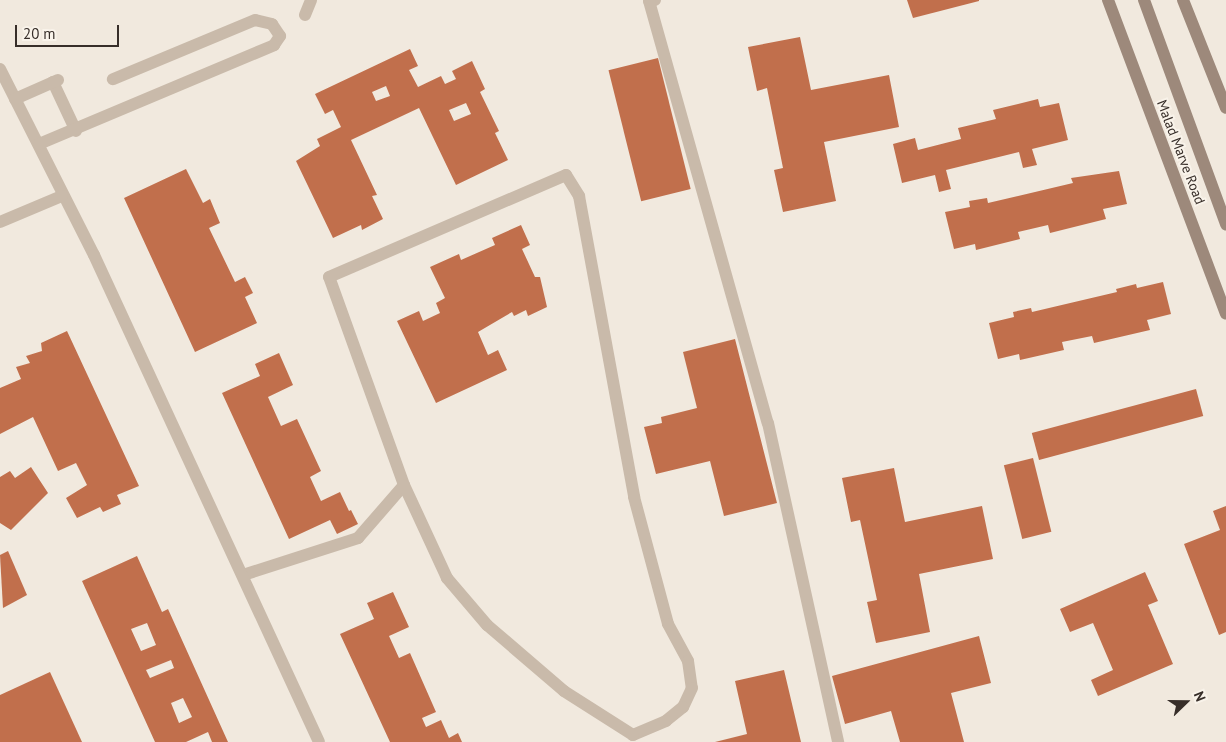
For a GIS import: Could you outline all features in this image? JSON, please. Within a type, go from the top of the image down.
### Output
[{"type":"main road","name":"Malad Marve Road","points":[[1108,0],[1226,314]]},
{"type":"main road","points":[[1144,0],[1226,224]]},
{"type":"main road","points":[[1183,0],[1226,108]]},
{"type":"street","points":[[305,14],[311,0]]},
{"type":"street","points":[[651,0],[768,422],[838,742]]},
{"type":"street","points":[[39,144],[76,131],[274,45],[280,36],[272,24],[255,20],[113,79]]},
{"type":"street","points":[[0,69],[39,144],[62,196],[94,255],[244,575],[319,742]]},
{"type":"street","points":[[15,99],[56,81],[76,131]]},
{"type":"street","points":[[566,175],[579,196],[634,497],[668,624],[688,662],[692,688],[683,707],[666,721],[633,734],[564,691],[486,625],[447,578],[404,484],[329,277],[566,175]]},
{"type":"street","points":[[0,222],[62,196]]},
{"type":"street","points":[[244,575],[358,538],[404,484]]},
{"type":"building","points":[[907,0],[979,0],[979,1],[913,18]]},
{"type":"building","points":[[800,37],[811,90],[889,75],[899,127],[824,142],[836,201],[783,212],[774,170],[783,168],[767,88],[757,91],[748,47]]},
{"type":"building","points":[[410,49],[418,66],[409,70],[418,87],[441,76],[445,84],[456,79],[452,71],[472,61],[485,89],[480,92],[499,131],[495,133],[508,160],[456,185],[419,108],[351,140],[377,195],[372,196],[383,219],[362,230],[361,225],[333,238],[296,161],[320,146],[317,139],[341,127],[333,110],[325,114],[315,94]],"holes":[[[386,86],[390,96],[376,101],[372,92]],[[466,103],[471,114],[454,121],[449,110]]]},
{"type":"building","points":[[658,58],[691,189],[641,201],[609,70]]},
{"type":"building","points":[[1038,99],[1040,107],[1059,103],[1068,140],[1032,149],[1037,165],[1023,168],[1019,152],[946,170],[951,189],[939,192],[935,175],[902,183],[893,144],[915,138],[918,150],[961,139],[958,128],[996,119],[993,110]]},
{"type":"building","points":[[186,169],[203,203],[210,199],[220,223],[209,228],[235,282],[245,277],[253,293],[245,297],[257,323],[195,352],[124,198]]},
{"type":"building","points":[[1119,171],[1127,204],[1103,209],[1106,219],[1050,233],[1048,225],[1018,232],[1020,239],[976,250],[975,244],[954,249],[945,212],[970,207],[969,201],[987,198],[988,203],[1073,183],[1071,178]]},
{"type":"building","points":[[521,225],[530,245],[522,249],[535,277],[540,277],[547,307],[528,316],[526,310],[514,316],[512,312],[478,332],[488,355],[498,350],[507,370],[436,403],[397,321],[419,311],[423,321],[440,313],[436,303],[445,298],[430,267],[459,254],[461,260],[495,245],[492,238]]},
{"type":"building","points":[[1163,282],[1171,314],[1147,320],[1150,330],[1094,343],[1092,336],[1062,342],[1064,350],[1020,360],[1019,354],[998,359],[989,323],[1014,317],[1013,312],[1031,308],[1032,312],[1117,292],[1116,289],[1136,284],[1137,288]]},
{"type":"building","points":[[67,331],[139,486],[117,495],[121,504],[103,512],[100,507],[77,518],[66,498],[87,485],[76,463],[58,471],[33,417],[0,434],[0,388],[21,379],[16,367],[30,363],[26,356],[42,351],[41,343]]},
{"type":"building","points":[[735,339],[777,503],[724,516],[710,461],[656,474],[644,427],[662,423],[661,417],[697,408],[683,352]]},
{"type":"building","points":[[279,353],[293,385],[268,397],[281,426],[297,419],[321,471],[310,477],[321,501],[340,492],[349,511],[351,510],[358,524],[337,534],[330,520],[289,539],[222,393],[260,376],[255,364]]},
{"type":"building","points":[[1196,389],[1203,416],[1039,460],[1032,433]]},
{"type":"building","points":[[1033,458],[1051,532],[1022,539],[1004,465]]},
{"type":"building","points":[[31,467],[48,493],[11,530],[0,523],[0,477],[10,471],[15,478]]},
{"type":"building","points":[[894,468],[905,522],[982,506],[993,559],[919,574],[930,632],[876,643],[867,602],[877,600],[860,520],[851,522],[842,478]]},
{"type":"building","points":[[1226,506],[1226,632],[1219,635],[1184,544],[1220,530],[1213,511]]},
{"type":"building","points":[[8,551],[27,595],[3,608],[0,555]]},
{"type":"building","points":[[137,556],[162,612],[168,609],[228,742],[212,742],[208,732],[186,742],[155,742],[82,581]],"holes":[[[147,623],[156,645],[141,651],[131,629]],[[171,660],[174,668],[150,678],[146,670]],[[183,698],[192,717],[179,723],[171,703]]]},
{"type":"building","points":[[1145,572],[1158,601],[1148,605],[1173,664],[1098,696],[1091,680],[1113,670],[1093,623],[1070,632],[1060,609]]},
{"type":"building","points":[[393,592],[409,627],[389,636],[399,658],[410,653],[436,712],[422,718],[426,727],[441,720],[449,738],[458,733],[462,742],[390,742],[340,634],[374,619],[367,603]]},
{"type":"building","points":[[979,636],[991,683],[951,693],[964,742],[900,742],[891,711],[845,724],[832,676]]},
{"type":"building","points":[[784,670],[801,742],[715,742],[747,734],[735,681]]},
{"type":"building","points":[[50,672],[82,742],[0,742],[0,695]]}]
